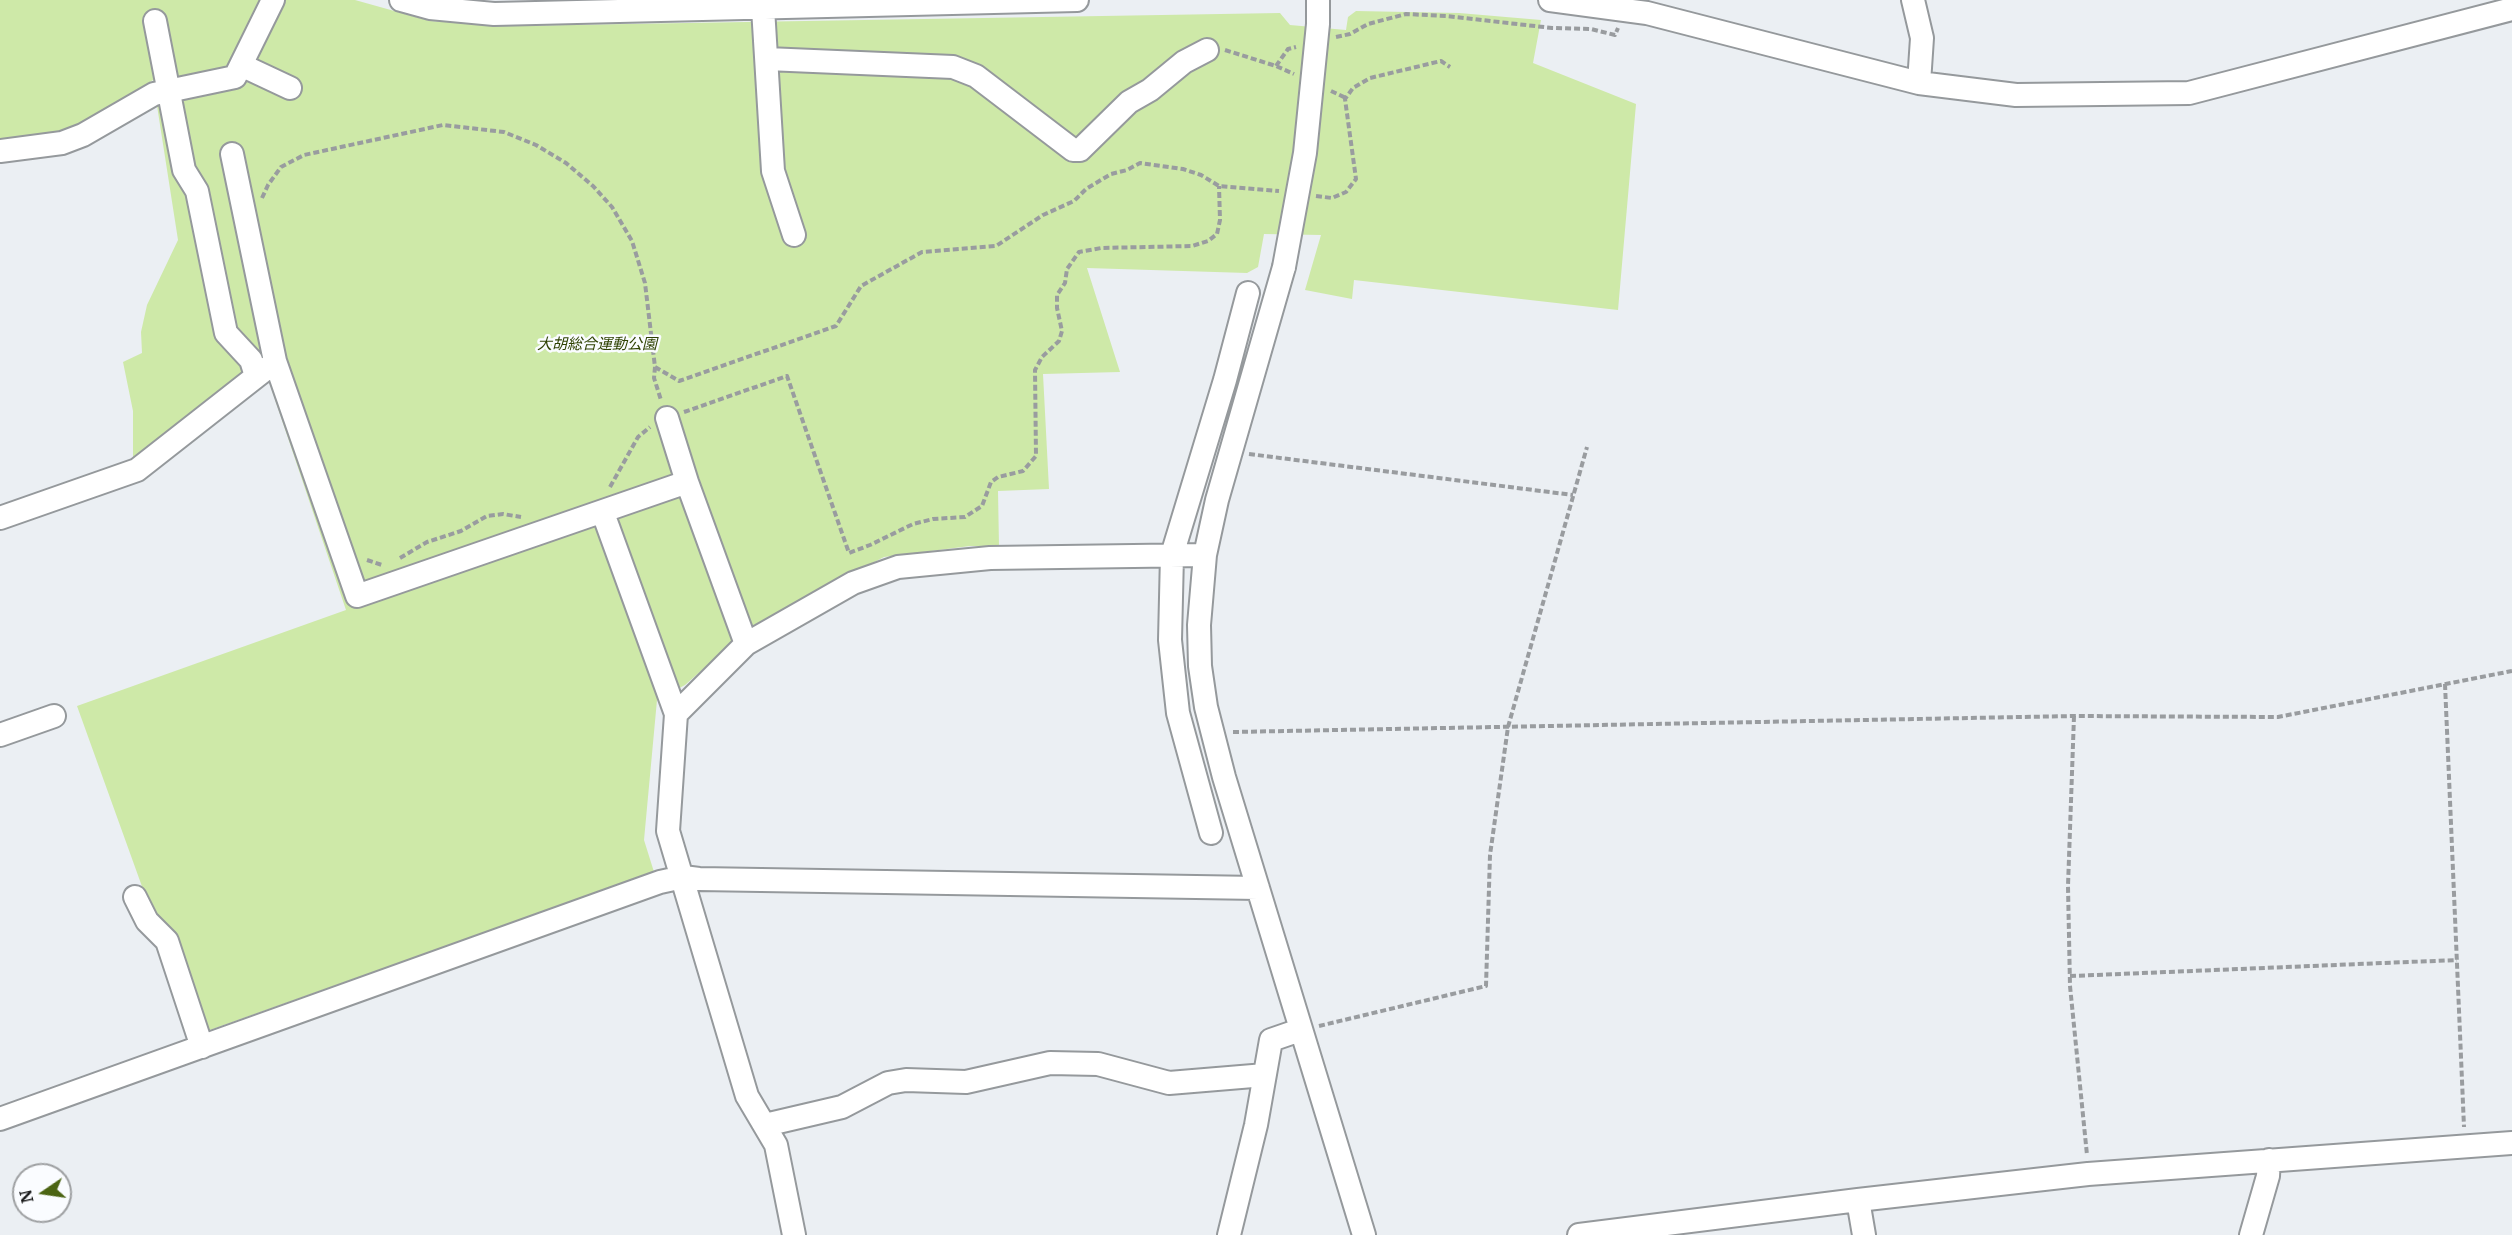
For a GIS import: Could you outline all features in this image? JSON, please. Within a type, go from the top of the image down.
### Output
[{"type":"street","points":[[0,152],[62,143],[84,135],[154,94],[235,77],[273,0]]},
{"type":"street","points":[[401,0],[430,8],[494,14],[1077,0]]},
{"type":"street","points":[[1318,0],[1324,31],[1284,267],[1230,451],[1205,555],[1198,626],[1200,666],[1212,733],[1300,1030],[1364,1235]]},
{"type":"street","points":[[1550,0],[1661,8],[1919,83],[2016,95],[2189,93],[2512,9]]},
{"type":"street","points":[[1913,0],[1922,38],[1919,83]]},
{"type":"street","points":[[764,8],[773,171],[794,235]]},
{"type":"street","points":[[155,21],[184,170],[197,191],[226,333],[251,360],[256,376]]},
{"type":"street","points":[[766,59],[953,67],[976,76],[1073,150],[1080,150],[1129,102],[1150,90],[1184,62],[1207,50]]},
{"type":"street","points":[[241,65],[290,88]]},
{"type":"street","points":[[232,154],[275,361],[357,596],[602,502],[687,482]]},
{"type":"street","points":[[1211,833],[1178,713],[1170,640],[1172,555],[1225,380],[1248,293]]},
{"type":"street","points":[[0,518],[137,470],[275,361]]},
{"type":"street","points":[[1225,380],[1250,386]]},
{"type":"street","points":[[667,418],[687,482],[746,644]]},
{"type":"street","points":[[602,502],[675,714],[668,831],[747,1096],[776,1145],[794,1235]]},
{"type":"street","points":[[675,714],[746,644],[853,583],[898,567],[990,558],[1205,555]]},
{"type":"street","points":[[1178,713],[1206,707]]},
{"type":"street","points":[[0,735],[54,716]]},
{"type":"street","points":[[1198,783],[1224,777]]},
{"type":"street","points":[[0,1119],[660,882],[683,877],[1258,888]]},
{"type":"street","points":[[135,897],[147,921],[167,941],[202,1047]]},
{"type":"street","points":[[1229,1235],[1256,1125],[1271,1040],[1300,1030]]},
{"type":"street","points":[[765,1125],[842,1107],[888,1083],[906,1080],[966,1082],[1050,1063],[1098,1064],[1169,1083],[1265,1075]]},
{"type":"street","points":[[1579,1235],[2088,1174],[2512,1143]]},
{"type":"street","points":[[2251,1235],[2268,1176],[2269,1160]]},
{"type":"street","points":[[1858,1200],[1863,1235]]},
{"type":"path","points":[[1324,31],[1350,34],[1368,24],[1406,14],[1446,16],[1552,28],[1591,29],[1616,34],[1619,25]]},
{"type":"path","points":[[1276,66],[1288,50],[1298,47]]},
{"type":"path","points":[[1207,50],[1228,50],[1296,75]]},
{"type":"path","points":[[1309,195],[1332,198],[1346,192],[1356,179],[1346,98],[1353,88],[1370,78],[1441,61],[1450,67]]},
{"type":"path","points":[[1326,88],[1346,98]]},
{"type":"path","points":[[261,201],[268,185],[281,167],[304,155],[411,131],[443,125],[471,127],[504,132],[536,145],[566,163],[593,186],[612,207],[632,241],[645,283],[655,367],[654,378],[667,418]]},
{"type":"path","points":[[655,367],[679,381],[836,326],[861,286],[922,252],[996,246],[1043,215],[1074,201],[1086,189],[1111,174],[1127,170],[1140,163],[1183,169],[1201,175],[1219,186],[1287,192]]},
{"type":"path","points":[[602,502],[638,437],[657,422],[787,376],[849,553],[913,524],[933,519],[965,517],[982,506],[991,482],[998,477],[1023,471],[1036,456],[1035,370],[1042,357],[1059,341],[1062,331],[1057,295],[1065,283],[1067,269],[1079,252],[1101,249],[1192,246],[1208,241],[1217,234],[1220,220],[1219,186]]},
{"type":"path","points":[[1300,1030],[1486,986],[1490,855],[1508,727],[1587,447]]},
{"type":"path","points":[[1230,451],[1574,495]]},
{"type":"path","points":[[365,560],[381,565],[399,559],[427,542],[461,531],[487,516],[503,514],[523,518]]},
{"type":"path","points":[[1212,733],[2074,716],[2278,717],[2512,671]]},
{"type":"path","points":[[2445,684],[2465,1145]]},
{"type":"path","points":[[2074,716],[2068,886],[2070,976],[2088,1174]]},
{"type":"path","points":[[2070,976],[2457,960]]},
{"type":"green space","name":"大胡総合運動公園","points":[[0,0],[355,0],[430,21],[509,26],[1280,13],[1290,25],[1346,30],[1348,17],[1356,11],[1459,13],[1541,20],[1533,63],[1636,104],[1618,310],[1354,280],[1352,299],[1305,290],[1321,235],[1264,234],[1258,267],[1247,273],[1087,268],[1120,372],[1043,374],[1049,489],[998,491],[999,546],[970,546],[884,557],[752,626],[685,685],[657,700],[644,840],[654,872],[207,1031],[153,917],[77,706],[346,610],[262,361],[133,465],[133,411],[123,362],[142,353],[141,332],[147,305],[178,240],[153,80],[78,129],[0,144]]}]
